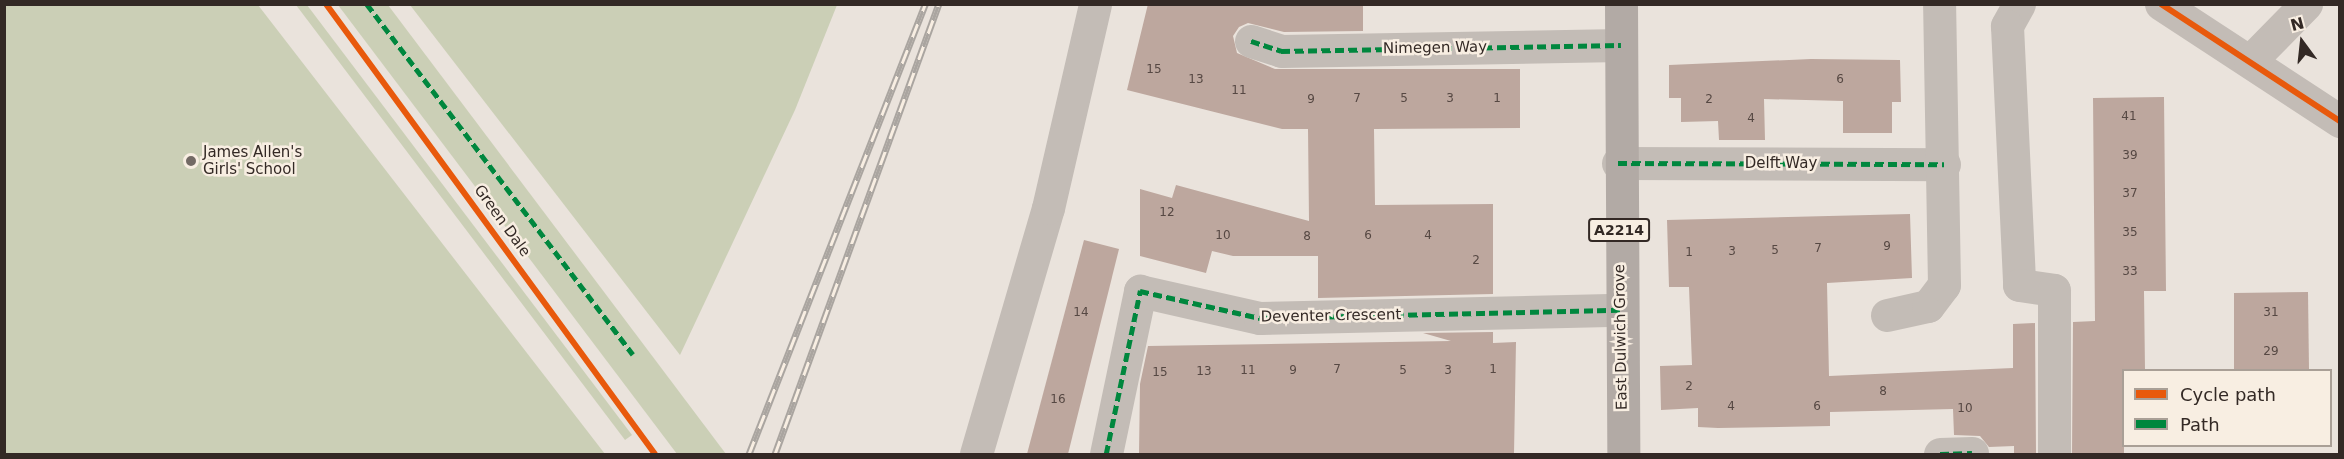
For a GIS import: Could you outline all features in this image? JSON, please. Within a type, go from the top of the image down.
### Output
[{"type":"main road","name":"East Dulwich Grove","points":[[1621,4],[1618,163],[1623,454]]},
{"type":"street","points":[[976,454],[1048,208],[1095,4]]},
{"type":"street","points":[[1887,315],[1928,306],[1944,285],[1944,164],[1939,4]]},
{"type":"street","points":[[2019,4],[2007,26],[2019,285],[2054,290],[2054,453]]},
{"type":"street","points":[[2161,4],[2340,121]]},
{"type":"street","points":[[2250,62],[2306,4]]},
{"type":"street","name":"Nimegen Way","points":[[1251,41],[1281,51],[1621,45]]},
{"type":"street","name":"Delft Way","points":[[1618,163],[1944,164]]},
{"type":"street","name":"Deventer Crescent","points":[[1106,454],[1140,291],[1260,318],[1620,310]]},
{"type":"street","points":[[1940,454],[1972,453]]},
{"type":"green space","name":"James Allen's Girls' School","points":[[4,5],[258,5],[605,454],[5,454]]},
{"type":"green space","points":[[296,5],[307,5],[632,435],[625,440]]},
{"type":"green space","points":[[338,5],[388,5],[726,454],[677,454]]},
{"type":"green space","points":[[410,5],[837,5],[795,110],[680,355]]},
{"type":"building","points":[[1148,4],[1363,4],[1363,31],[1284,32],[1248,23],[1239,27],[1233,36],[1237,53],[1275,69],[1520,69],[1520,128],[1374,129],[1375,205],[1493,204],[1493,294],[1318,298],[1318,256],[1233,256],[1212,251],[1206,273],[1140,256],[1140,189],[1172,198],[1176,185],[1309,221],[1308,129],[1282,129],[1127,90]]},
{"type":"building","points":[[1811,59],[1900,60],[1901,102],[1892,102],[1892,133],[1843,133],[1843,101],[1764,99],[1765,140],[1719,140],[1718,121],[1681,122],[1681,98],[1669,98],[1669,65]]},
{"type":"building","points":[[2164,97],[2166,291],[2144,291],[2145,369],[2122,369],[2122,447],[2124,447],[2124,454],[2072,454],[2073,322],[2095,321],[2093,98]]},
{"type":"building","points":[[1910,214],[1912,278],[1827,283],[1829,376],[2013,368],[2013,324],[2035,323],[2036,454],[2014,454],[2014,446],[1989,447],[1980,436],[1954,435],[1953,409],[1830,412],[1830,426],[1718,428],[1698,427],[1698,408],[1661,410],[1660,366],[1692,365],[1689,287],[1669,287],[1667,220]]},
{"type":"building","points":[[1084,240],[1119,249],[1068,454],[1027,454]]},
{"type":"building","points":[[2308,292],[2309,369],[2234,369],[2234,293]]},
{"type":"building","points":[[1493,332],[1493,343],[1516,342],[1514,454],[1139,454],[1140,384],[1148,346],[1451,341],[1423,333]]},
{"type":"railway","points":[[749,454],[925,4]]},
{"type":"railway","points":[[775,454],[939,4]]},
{"type":"marked path","points":[[367,4],[633,354]]},
{"type":"marked path","points":[[1251,41],[1281,51],[1621,45]]},
{"type":"marked path","points":[[1618,163],[1944,164]]},
{"type":"marked path","points":[[1106,454],[1140,291],[1260,318],[1620,310]]},
{"type":"marked path","points":[[1940,454],[1972,453]]},
{"type":"cycle path","name":"Green Dale","points":[[326,4],[655,454]]},
{"type":"cycle path","points":[[2161,4],[2340,121]]},
{"type":"place","name":"James Allen's Girls' School","points":[[191,161]]}]
